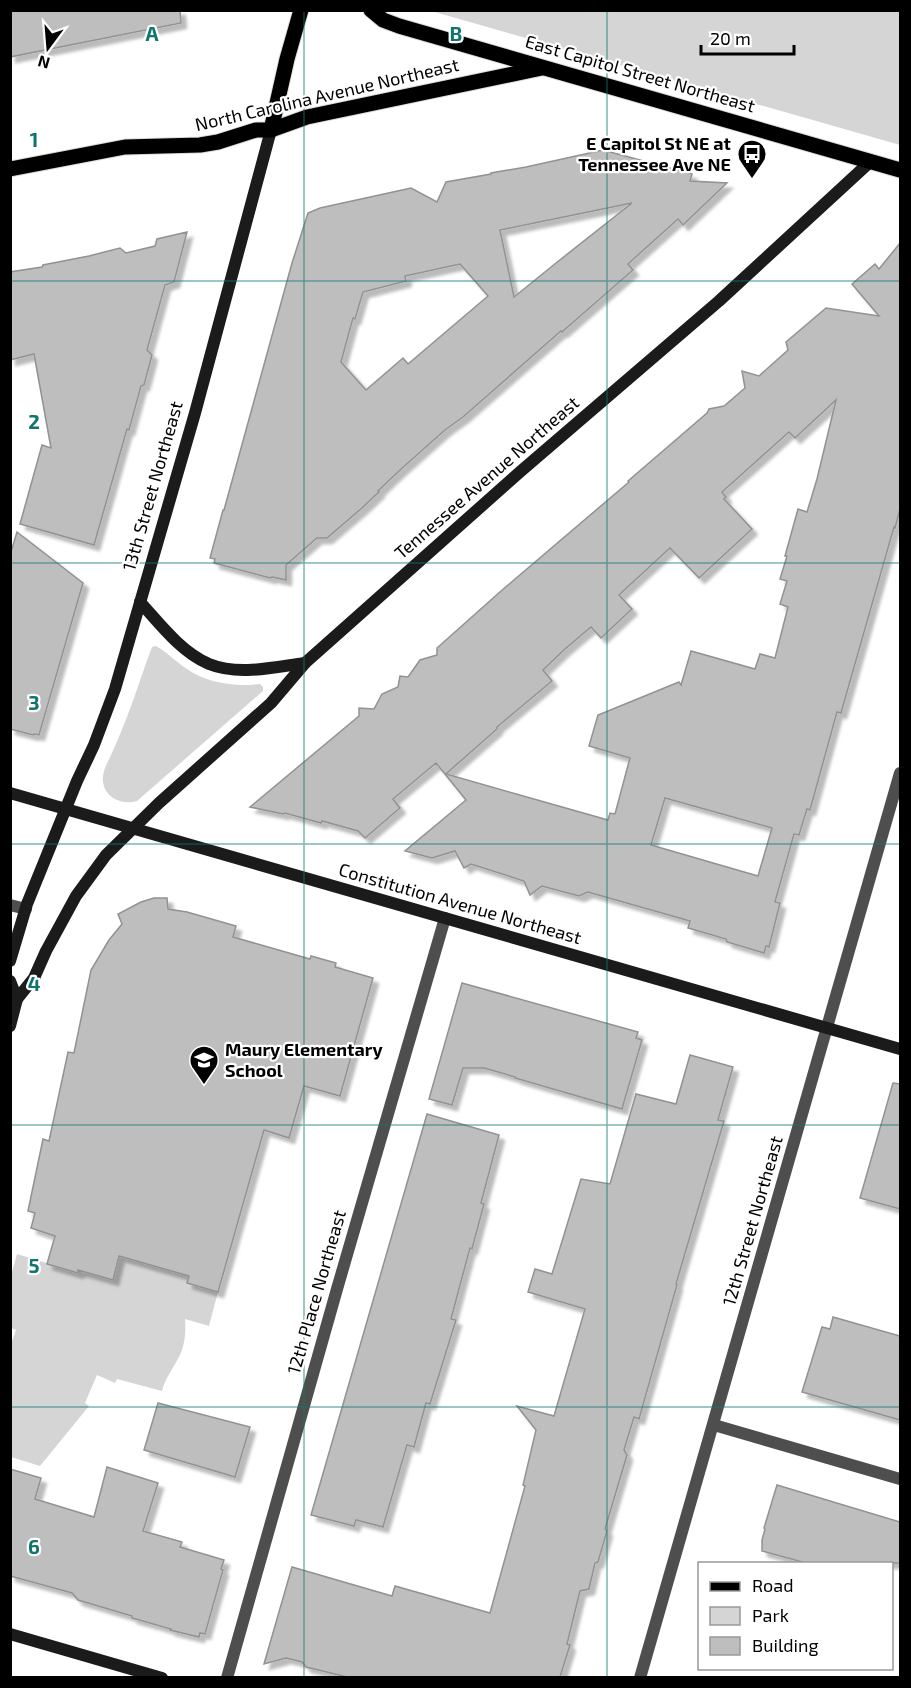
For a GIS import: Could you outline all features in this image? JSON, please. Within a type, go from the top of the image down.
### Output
[{"type":"main road","name":"13th Street Northeast","points":[[271,130],[301,10]]},
{"type":"main road","name":"East Capitol Street Northeast","points":[[371,10],[383,20],[399,26],[900,170]]},
{"type":"main road","name":"North Carolina Avenue Northeast","points":[[10,169],[125,147],[200,145],[218,142],[256,130],[271,130],[307,117],[545,67]]},
{"type":"street","name":"13th Street Northeast","points":[[10,961],[26,909],[108,710],[195,413],[271,130]]},
{"type":"street","name":"Tennessee Avenue Northeast","points":[[133,829],[271,703],[305,663],[521,471],[719,301],[871,161]]},
{"type":"street","points":[[140,602],[185,649],[208,663],[221,667],[246,669],[305,663]]},
{"type":"street","name":"12th Street Northeast","points":[[640,1677],[900,773]]},
{"type":"street","name":"Constitution Avenue Northeast","points":[[10,793],[900,1049]]},
{"type":"street","points":[[10,1026],[17,999],[34,978],[60,925],[86,881],[106,855],[133,829]]},
{"type":"street","points":[[10,905],[26,909]]},
{"type":"street","name":"12th Place Northeast","points":[[227,1677],[445,918]]},
{"type":"street","points":[[10,981],[17,999]]},
{"type":"street","points":[[714,1425],[900,1479]]},
{"type":"street","points":[[10,1634],[162,1677]]},
{"type":"green space","points":[[431,11],[900,11],[900,145]]},
{"type":"green space","points":[[156,646],[203,678],[231,684],[260,684],[263,691],[137,801],[118,801],[105,789],[104,773],[152,647]]},
{"type":"green space","points":[[17,1254],[77,1272],[78,1270],[113,1279],[119,1256],[189,1276],[187,1283],[218,1292],[209,1326],[185,1319],[183,1348],[162,1391],[117,1379],[115,1383],[97,1375],[85,1403],[89,1406],[40,1466],[11,1457],[10,1347],[16,1330],[11,1328],[11,1276]]},
{"type":"building","points":[[10,10],[180,10],[181,23],[10,57]]},
{"type":"building","points":[[603,150],[692,174],[690,181],[727,183],[683,225],[678,219],[628,264],[633,270],[445,430],[362,508],[327,538],[317,538],[286,565],[286,580],[214,563],[215,559],[210,558],[308,213],[320,208],[411,188],[437,202],[446,182]],"holes":[[[632,203],[556,263],[514,297],[500,230]],[[460,264],[488,296],[408,364],[403,358],[366,390],[341,362],[363,292],[406,281],[405,276]]]},
{"type":"building","points":[[187,232],[174,282],[165,285],[147,350],[152,355],[144,385],[141,386],[129,430],[127,429],[94,545],[20,524],[42,445],[51,448],[34,354],[10,360],[10,272],[42,267],[120,248],[126,253],[155,246],[157,239]]},
{"type":"building","points":[[900,243],[900,509],[841,713],[837,712],[810,810],[807,809],[799,835],[794,834],[775,902],[780,903],[769,947],[766,946],[764,953],[688,928],[690,921],[588,892],[579,896],[542,886],[530,895],[524,881],[471,864],[464,868],[455,851],[432,858],[405,851],[466,800],[436,763],[393,799],[400,808],[365,838],[358,831],[322,821],[321,823],[285,813],[250,807],[359,716],[359,708],[374,709],[382,694],[398,687],[400,676],[408,677],[420,660],[437,655],[437,648],[629,482],[709,409],[724,406],[745,388],[742,371],[759,376],[788,350],[786,342],[826,308],[879,316],[852,284],[875,264],[879,269]],"holes":[[[836,400],[807,512],[798,509],[785,556],[787,556],[780,579],[787,581],[780,604],[788,607],[775,658],[760,654],[755,669],[691,651],[681,685],[679,682],[598,715],[589,746],[630,758],[615,814],[610,813],[608,820],[446,774],[552,681],[543,670],[565,649],[591,627],[601,638],[632,609],[619,595],[670,548],[699,578],[752,529],[724,499],[726,497],[722,492],[789,432],[795,438]],[[665,798],[772,828],[758,876],[651,845]]]},
{"type":"building","points":[[17,532],[83,583],[39,735],[10,729],[10,555]]},
{"type":"building","points":[[154,898],[167,898],[168,909],[236,926],[233,937],[310,959],[311,956],[336,963],[335,967],[373,978],[340,1096],[304,1086],[289,1138],[264,1130],[218,1292],[187,1283],[189,1276],[119,1256],[113,1280],[47,1264],[55,1236],[31,1228],[35,1213],[28,1211],[43,1139],[49,1141],[68,1052],[74,1053],[91,970],[109,940],[122,924],[118,914]]},
{"type":"building","points":[[462,983],[638,1032],[636,1038],[642,1040],[622,1109],[484,1068],[463,1068],[452,1105],[429,1099]]},
{"type":"building","points":[[690,1055],[733,1067],[718,1120],[724,1121],[639,1419],[634,1417],[624,1450],[627,1455],[605,1529],[607,1531],[598,1562],[595,1563],[589,1589],[580,1591],[567,1644],[570,1645],[560,1677],[347,1677],[306,1667],[302,1662],[286,1658],[264,1664],[292,1567],[392,1596],[395,1586],[490,1613],[525,1486],[523,1485],[536,1430],[517,1406],[554,1416],[585,1309],[528,1292],[535,1269],[552,1274],[581,1179],[610,1184],[636,1094],[676,1104]]},
{"type":"building","points":[[893,1083],[900,1084],[900,1209],[860,1198]]},
{"type":"building","points":[[427,1114],[499,1135],[481,1203],[484,1204],[451,1319],[456,1320],[430,1404],[426,1403],[414,1447],[407,1445],[383,1527],[356,1520],[354,1526],[311,1515]]},
{"type":"building","points":[[833,1317],[900,1336],[900,1420],[802,1392],[822,1327],[830,1329]]},
{"type":"building","points":[[158,1403],[250,1427],[235,1477],[144,1450]]},
{"type":"building","points":[[107,1467],[158,1483],[143,1531],[182,1542],[180,1547],[224,1560],[205,1634],[200,1633],[199,1637],[170,1630],[78,1600],[72,1593],[10,1576],[10,1469],[41,1478],[35,1499],[94,1517]]},
{"type":"building","points":[[777,1485],[900,1522],[900,1563],[802,1562],[762,1551],[764,1528]]},
{"type":"place","name":"E Capitol St NE at Tennessee Ave NE","points":[[752,180]]},
{"type":"place","name":"Maury Elementary School","points":[[204,1086]]}]
